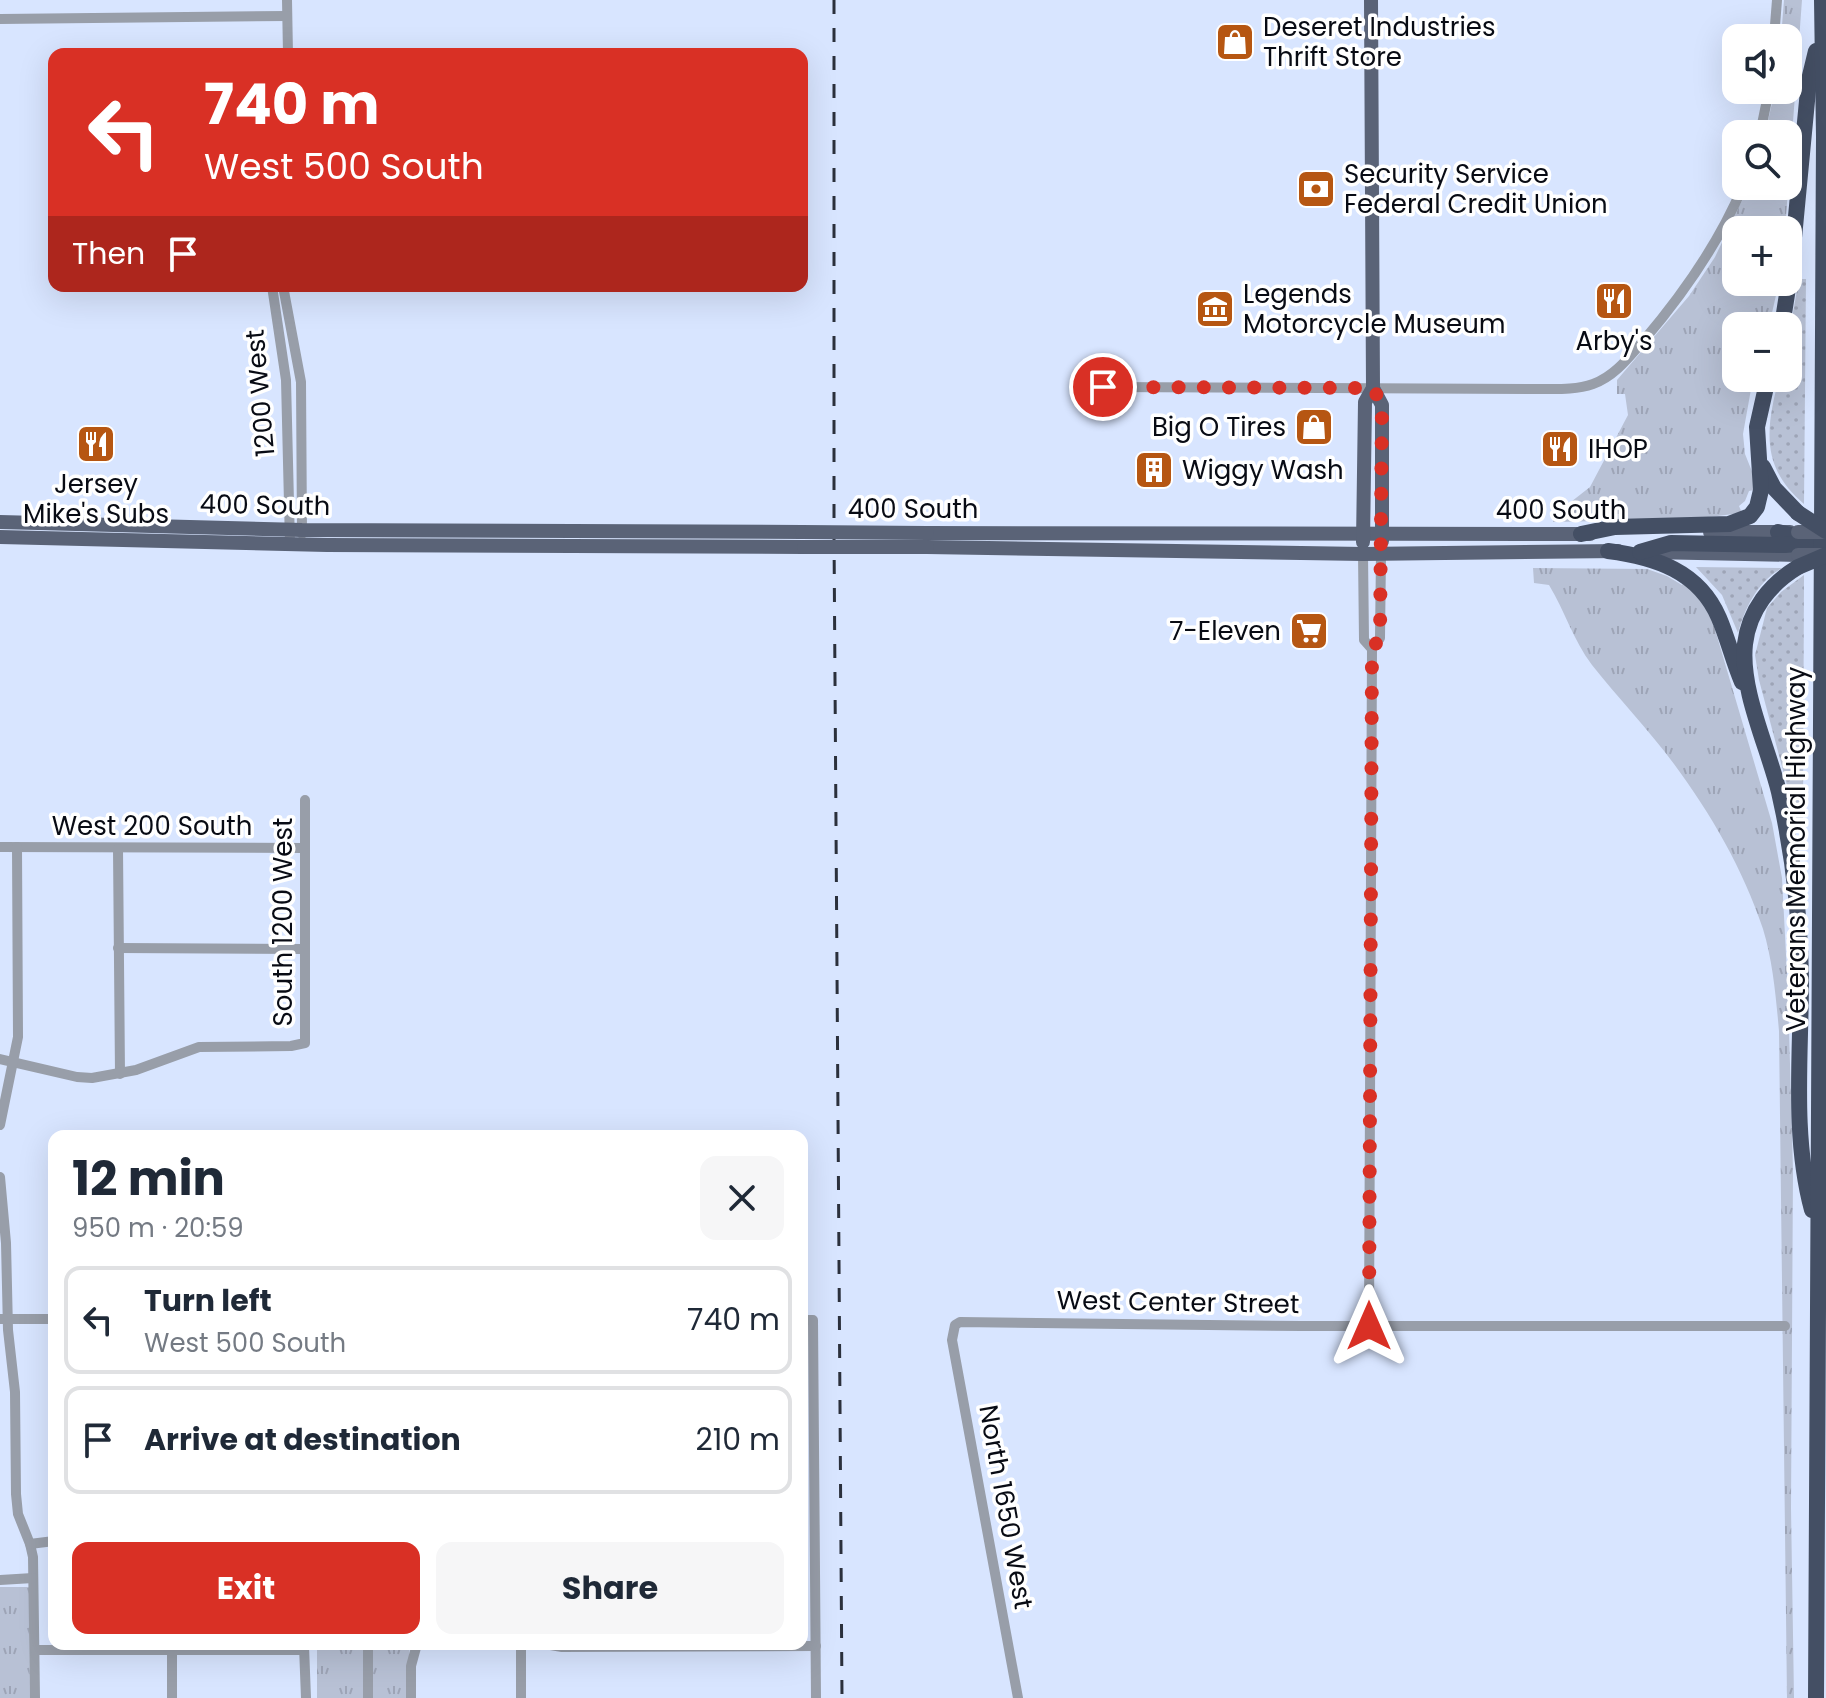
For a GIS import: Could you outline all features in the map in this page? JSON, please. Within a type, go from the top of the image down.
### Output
[{"type":"highway","name":"Veterans Memorial Highway","points":[[1816,1698],[1824,137],[1822,0]]},
{"type":"highway","points":[[1784,312],[1809,80],[1822,26]]},
{"type":"highway","points":[[1581,534],[1615,527],[1729,524],[1741,521],[1754,511],[1761,496],[1757,419],[1764,392]]},
{"type":"highway","points":[[1640,552],[1671,543],[1798,547],[1824,541],[1769,480],[1759,450]]},
{"type":"highway","points":[[1778,532],[1798,547]]},
{"type":"highway","points":[[1750,697],[1745,653],[1751,621],[1798,547]]},
{"type":"highway","points":[[1608,551],[1658,562],[1694,581],[1716,612],[1737,671],[1750,697],[1778,789],[1793,875],[1800,965],[1801,1137],[1807,1187],[1818,1227]]},
{"type":"main road","points":[[1371,0],[1373,388],[1382,405],[1381,554]]},
{"type":"main road","points":[[1363,554],[1365,402],[1373,388]]},
{"type":"main road","name":"400 South","points":[[0,522],[296,537]]},
{"type":"main road","name":"400 South","points":[[0,537],[927,540],[1778,532]]},
{"type":"main road","name":"400 South","points":[[927,540],[1240,552],[1640,552]]},
{"type":"street","points":[[285,0],[285,48]]},
{"type":"street","points":[[1775,24],[1777,0]]},
{"type":"street","points":[[0,19],[285,16]]},
{"type":"street","points":[[1103,387],[1577,388],[1609,376],[1650,333],[1700,269],[1736,200]]},
{"type":"street","name":"1200 West","points":[[273,292],[286,380],[296,537]]},
{"type":"street","name":"1200 West","points":[[284,292],[301,382],[296,537]]},
{"type":"street","points":[[1363,554],[1364,640],[1372,649]]},
{"type":"street","points":[[1369,1326],[1372,649],[1380,638],[1381,554]]},
{"type":"street","name":"South 1200 West","points":[[120,1074],[199,1047],[291,1046],[305,1043],[305,800]]},
{"type":"street","name":"West 200 South","points":[[0,847],[305,848]]},
{"type":"street","points":[[0,1125],[18,1037],[17,847]]},
{"type":"street","points":[[0,1059],[77,1077],[120,1074],[118,849]]},
{"type":"street","points":[[118,948],[304,949]]},
{"type":"street","points":[[0,1177],[6,1243],[4,1319],[15,1392],[18,1514],[30,1544],[33,1578],[35,1698]]},
{"type":"street","points":[[4,1319],[48,1319]]},
{"type":"street","points":[[808,1320],[816,1698]]},
{"type":"street","name":"West Center Street","points":[[955,1325],[967,1321],[1369,1326],[1785,1326]]},
{"type":"street","name":"North 1650 West","points":[[955,1325],[952,1340],[1018,1698]]},
{"type":"street","points":[[30,1544],[48,1542]]},
{"type":"street","points":[[0,1580],[33,1578]]},
{"type":"street","points":[[808,1646],[816,1646]]},
{"type":"street","points":[[35,1650],[48,1650]]},
{"type":"street","points":[[172,1650],[172,1698]]},
{"type":"street","points":[[304,1650],[306,1698]]},
{"type":"street","points":[[368,1650],[368,1698]]},
{"type":"street","points":[[411,1698],[411,1666],[415,1650]]},
{"type":"street","points":[[521,1650],[521,1698]]},
{"type":"green space","points":[[1784,0],[1802,0],[1800,24],[1782,24]]},
{"type":"green space","points":[[1772,104],[1794,104],[1793,120],[1768,120]]},
{"type":"green space","points":[[1742,200],[1787,200],[1786,216],[1735,216]]},
{"type":"green space","points":[[1722,242],[1722,296],[1776,296],[1772,312],[1722,312],[1722,392],[1750,392],[1743,434],[1745,454],[1759,489],[1749,491],[1739,506],[1742,513],[1692,519],[1553,522],[1553,516],[1590,487],[1628,415],[1625,394],[1617,394],[1617,380],[1689,296]]},
{"type":"green space","points":[[1802,279],[1806,279],[1804,504],[1780,476],[1770,446],[1771,414],[1776,392],[1802,392],[1802,312],[1793,312],[1796,296],[1802,296]]},
{"type":"green space","points":[[1696,567],[1782,568],[1753,596],[1738,633],[1722,595]]},
{"type":"green space","points":[[1533,568],[1647,569],[1682,585],[1684,582],[1709,609],[1772,823],[1782,878],[1793,1170],[1791,1508],[1794,1698],[1787,1698],[1779,1031],[1774,980],[1763,929],[1736,864],[1701,802],[1664,751],[1592,665],[1549,585],[1534,583]]},
{"type":"green space","points":[[1804,575],[1803,821],[1797,823],[1755,655],[1767,608],[1781,592]]},
{"type":"green space","points":[[0,1587],[29,1587],[30,1698],[0,1698]]},
{"type":"green space","points":[[317,1650],[410,1650],[406,1698],[317,1698]]},
{"type":"railway","points":[[834,0],[834,535],[842,1698]]},
{"type":"place","name":"Deseret Industries Thrift Store","points":[[1235,42]]},
{"type":"place","name":"Security Service Federal Credit Union","points":[[1316,189]]},
{"type":"place","name":"Arby's","points":[[1614,301]]},
{"type":"place","name":"Legends Motorcycle Museum","points":[[1215,309]]},
{"type":"place","name":"Big O Tires","points":[[1314,427]]},
{"type":"place","name":"Jersey Mike's Subs","points":[[96,444]]},
{"type":"place","name":"IHOP","points":[[1560,449]]},
{"type":"place","name":"Wiggy Wash","points":[[1154,470]]},
{"type":"place","name":"7-Eleven","points":[[1309,631]]},
{"type":"route","points":[[1103,387],[1373,388],[1382,405],[1380,638],[1372,649],[1369,1326]]}]
